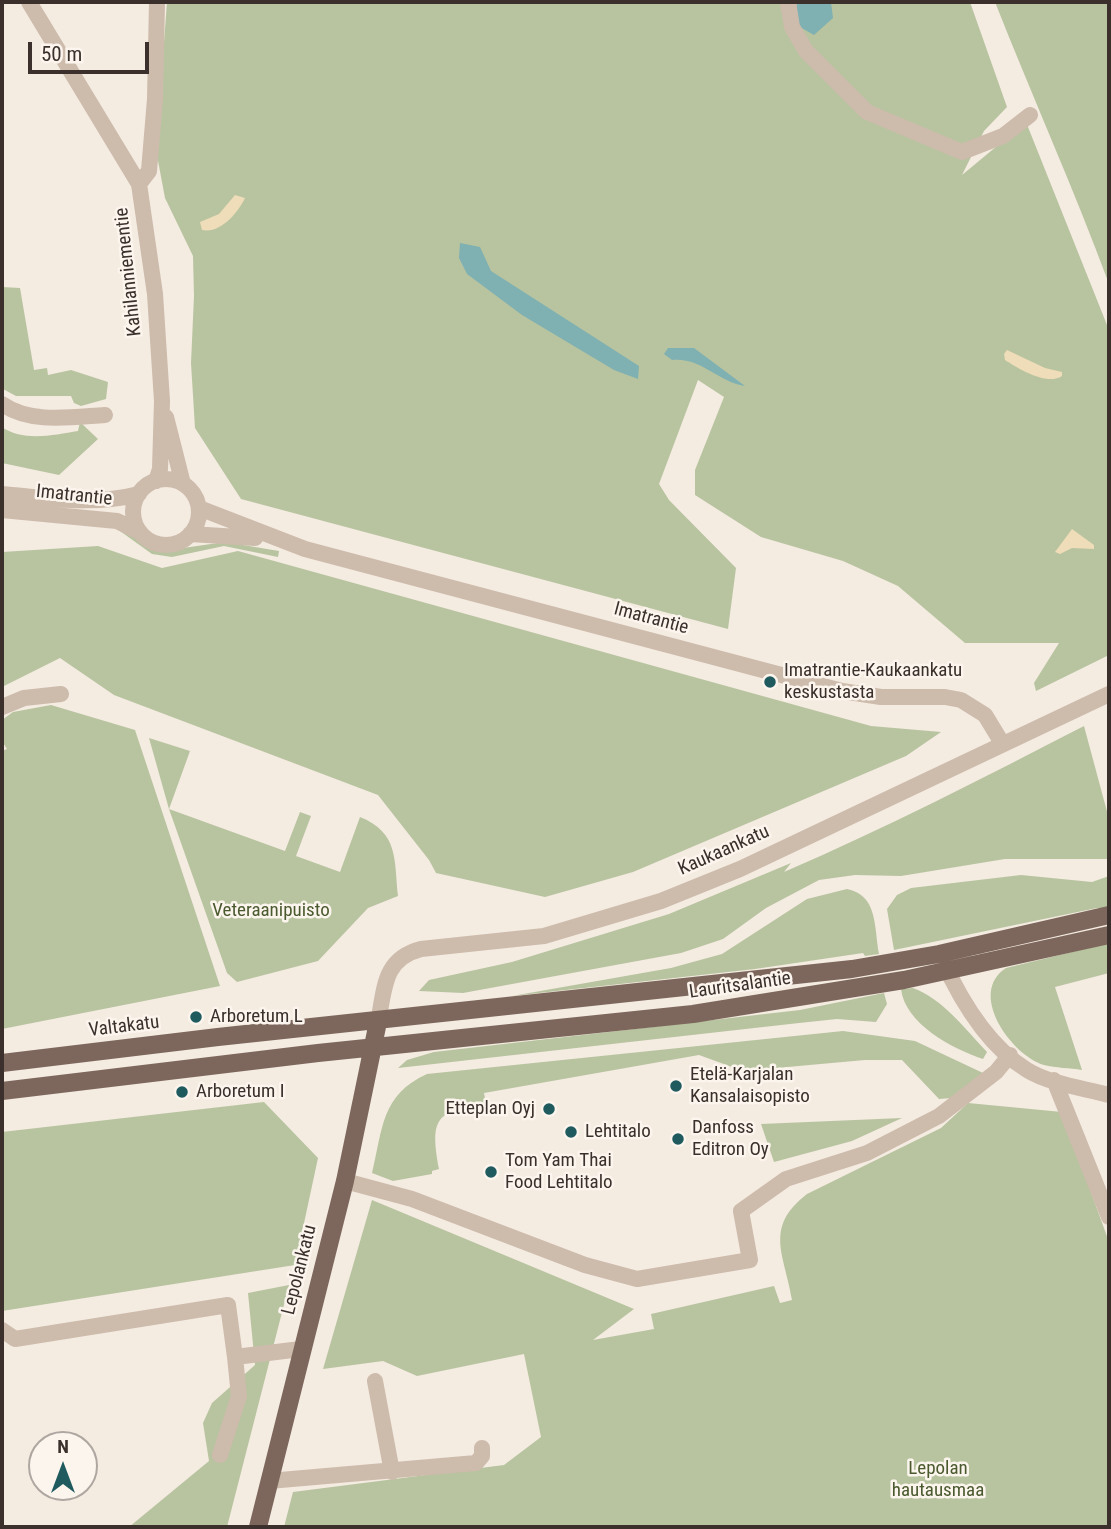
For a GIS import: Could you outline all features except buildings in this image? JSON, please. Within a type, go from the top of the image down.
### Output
[{"type":"main road","name":"Lauritsalantie","points":[[372,1049],[706,1012],[877,985],[943,962],[1109,915]]},
{"type":"main road","name":"Lauritsalantie","points":[[378,1022],[943,962],[1109,935]]},
{"type":"main road","name":"Lepolankatu","points":[[258,1527],[345,1181],[378,1022]]},
{"type":"main road","name":"Valtakatu","points":[[2,1063],[218,1037],[378,1022]]},
{"type":"main road","points":[[2,1091],[372,1049]]},
{"type":"street","name":"Kahilanniementie","points":[[29,2],[139,184],[155,294],[162,401],[160,469],[156,481]]},
{"type":"street","points":[[139,184],[149,171],[155,99],[157,2]]},
{"type":"street","points":[[788,2],[792,27],[806,51],[867,112],[962,152],[1003,136],[1030,115]]},
{"type":"street","name":"Kahilanniementie","points":[[162,401],[183,484]]},
{"type":"street","points":[[2,404],[13,412],[37,416],[105,415]]},
{"type":"street","points":[[172,480],[183,484],[194,494],[199,508],[196,527],[183,540],[165,545],[147,539],[140,532],[133,514],[139,494],[156,481],[172,480]]},
{"type":"street","name":"Imatrantie","points":[[2,494],[90,502],[139,494]]},
{"type":"street","name":"Imatrantie","points":[[199,508],[275,540],[842,691],[881,697],[945,697],[961,700],[985,715],[1002,743]]},
{"type":"street","name":"Imatrantie","points":[[2,510],[117,521],[140,532]]},
{"type":"street","name":"Imatrantie","points":[[190,534],[275,540]]},
{"type":"street","points":[[2,707],[24,698],[61,694]]},
{"type":"street","name":"Kaukaankatu","points":[[378,1022],[391,968],[402,954],[544,936],[661,901],[740,869],[1109,694]]},
{"type":"street","points":[[943,962],[970,1010],[1027,1070],[1109,1095]]},
{"type":"street","points":[[345,1181],[412,1199],[585,1265],[637,1279],[750,1260],[741,1211],[786,1179],[867,1153],[939,1116],[996,1072],[1010,1055]]},
{"type":"street","points":[[1054,1080],[1109,1217]]},
{"type":"street","points":[[2,1331],[15,1339],[228,1305],[239,1396],[219,1455]]},
{"type":"street","points":[[235,1357],[301,1349]]},
{"type":"street","points":[[375,1381],[392,1472]]},
{"type":"street","points":[[269,1481],[476,1463],[482,1456],[482,1448]]},
{"type":"green space","points":[[167,2],[970,2],[1007,107],[984,131],[962,175],[1026,122],[1109,330],[1109,655],[1036,691],[1034,683],[1059,643],[965,643],[898,586],[843,561],[761,537],[695,495],[695,470],[724,397],[698,380],[659,484],[669,500],[736,568],[728,629],[241,499],[195,428],[191,363],[193,256],[165,198],[156,150]]},
{"type":"green space","points":[[995,2],[1109,2],[1109,284],[1082,213]]},
{"type":"green space","points":[[2,287],[20,288],[34,370],[47,368],[48,375],[71,370],[108,382],[106,399],[81,406],[74,403],[71,396],[16,396],[3,389]]},
{"type":"green space","points":[[80,422],[98,439],[59,475],[2,463],[2,427],[19,435],[39,436],[78,431]]},
{"type":"green space","points":[[113,526],[162,551],[225,542],[279,551],[278,557],[224,546],[172,557],[152,554]]},
{"type":"green space","points":[[98,546],[162,568],[238,551],[871,726],[941,732],[906,756],[633,872],[545,897],[436,873],[429,860],[378,795],[114,695],[60,658],[2,687],[2,552]]},
{"type":"green space","points":[[51,705],[135,730],[220,986],[2,1029],[2,751],[7,749],[2,741],[2,720],[13,712]]},
{"type":"green space","points":[[1084,726],[1109,819],[1109,859],[1005,859],[901,876],[855,875],[819,880],[766,908],[723,939],[681,953],[463,993],[419,991],[429,980],[512,962],[669,914],[791,863],[784,872],[898,820]]},
{"type":"green space","points":[[149,738],[190,751],[169,809]]},
{"type":"green space","name":"Veteraanipuisto","points":[[169,809],[285,851],[300,812],[311,816],[296,856],[340,872],[360,817],[373,823],[388,839],[395,859],[398,896],[368,908],[318,961],[237,982],[227,973]]},
{"type":"green space","points":[[1021,875],[1092,882],[1109,876],[1109,910],[1097,908],[894,950],[887,909],[897,895],[911,888]]},
{"type":"green space","points":[[847,889],[857,892],[869,905],[875,923],[879,954],[865,956],[863,953],[755,969],[512,996],[671,968],[722,954],[807,899]]},
{"type":"green space","points":[[1109,943],[1109,973],[1055,987],[1082,1070],[1053,1067],[1031,1059],[1007,1037],[998,1022],[992,1007],[991,992],[995,979],[1006,968]]},
{"type":"green space","points":[[913,988],[934,999],[953,1016],[987,1052],[983,1059],[945,1042],[921,1024],[904,1002],[901,989]]},
{"type":"green space","points":[[884,993],[887,1004],[876,1022],[837,1019],[398,1068],[407,1060],[434,1052],[800,1010]]},
{"type":"green space","points":[[843,1031],[915,1041],[983,1073],[952,1098],[939,1099],[902,1060],[865,1060],[743,1071],[699,1055],[484,1093],[486,1103],[456,1110],[440,1120],[435,1138],[439,1169],[432,1171],[432,1174],[393,1181],[372,1173],[382,1127],[392,1103],[412,1082],[427,1074]]},
{"type":"green space","points":[[264,1102],[318,1158],[295,1265],[2,1311],[2,1132]]},
{"type":"green space","name":"Lepolan hautausmaa","points":[[968,1103],[1062,1112],[1109,1242],[1109,1527],[284,1527],[293,1492],[504,1465],[541,1437],[524,1354],[417,1376],[383,1361],[323,1369],[372,1200],[634,1309],[593,1340],[654,1329],[651,1314],[774,1286],[780,1303],[792,1300],[780,1243],[785,1219],[793,1206],[807,1194],[941,1128]]},
{"type":"green space","points":[[902,1118],[852,1141],[774,1162],[761,1124]]},
{"type":"green space","points":[[289,1285],[227,1527],[129,1527],[209,1461],[203,1423],[212,1403],[255,1365],[248,1293]]},
{"type":"sand","points":[[235,195],[245,198],[233,216],[222,226],[202,230],[200,222],[219,214]]},
{"type":"sand","points":[[1007,350],[1045,368],[1062,372],[1062,376],[1049,379],[1025,372],[1005,360],[1004,354]]},
{"type":"sand","points":[[1072,529],[1094,545],[1094,549],[1072,548],[1060,554],[1055,552]]},
{"type":"water","points":[[798,2],[831,2],[833,18],[814,35],[798,26],[795,11]]},
{"type":"water","points":[[460,243],[480,247],[491,271],[639,366],[638,379],[614,370],[522,315],[467,274],[459,258]]},
{"type":"water","points":[[668,348],[694,348],[745,386],[726,380],[692,362],[672,360],[664,354]]},
{"type":"place","name":"Imatrantie-Kaukaankatu keskustasta","points":[[770,682]]},
{"type":"place","name":"Arboretum L","points":[[196,1017]]},
{"type":"place","name":"Etelä-Karjalan Kansalaisopisto","points":[[676,1086]]},
{"type":"place","name":"Arboretum I","points":[[182,1092]]},
{"type":"place","name":"Etteplan Oyj","points":[[549,1109]]},
{"type":"place","name":"Lehtitalo","points":[[571,1132]]},
{"type":"place","name":"Danfoss Editron Oy","points":[[678,1139]]},
{"type":"place","name":"Tom Yam Thai Food Lehtitalo","points":[[491,1172]]}]
